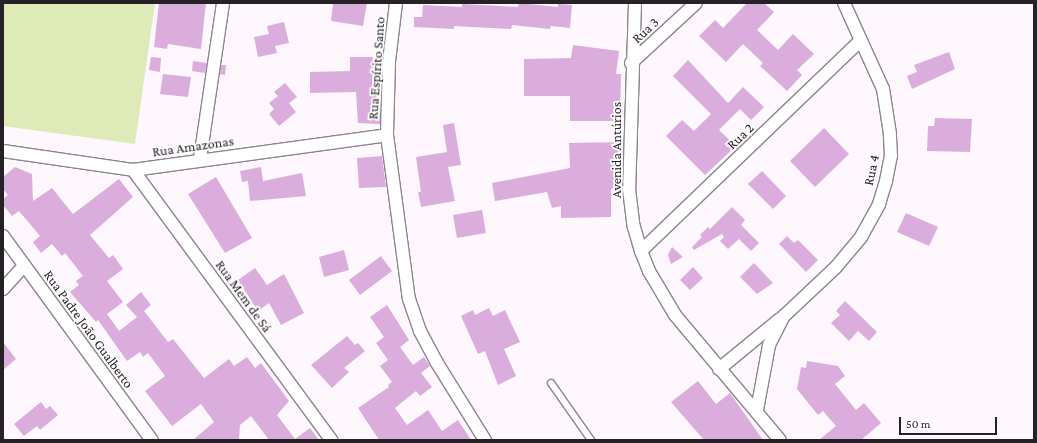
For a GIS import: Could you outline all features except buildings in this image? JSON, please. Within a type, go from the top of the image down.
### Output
[{"type":"street","points":[[200,160],[223,3]]},
{"type":"street","name":"Rua Espírito Santo","points":[[396,3],[389,62],[387,135],[409,299],[420,331],[437,363],[485,440]]},
{"type":"street","name":"Avenida Antúrios","points":[[635,3],[629,189],[634,227],[641,251],[649,271],[675,315],[719,369],[757,410],[780,440]]},
{"type":"street","name":"Rua 3","points":[[632,63],[696,3]]},
{"type":"street","name":"Rua 4","points":[[719,369],[784,316],[836,267],[861,236],[879,204],[886,181],[891,149],[883,89],[872,61],[860,41],[844,3]]},
{"type":"street","name":"Rua 2","points":[[641,251],[860,41]]},
{"type":"street","name":"Rua Amazonas","points":[[3,151],[133,170],[387,135]]},
{"type":"street","name":"Rua Mem de Sá","points":[[133,170],[331,440]]},
{"type":"street","name":"Rua Padre João Gualberto","points":[[3,236],[152,440]]},
{"type":"street","points":[[3,289],[24,266]]},
{"type":"street","name":"Rua 4","points":[[757,410],[769,345],[784,316]]},
{"type":"lane","points":[[551,383],[591,440]]},
{"type":"green space","points":[[3,3],[155,3],[135,144],[3,126]]}]
